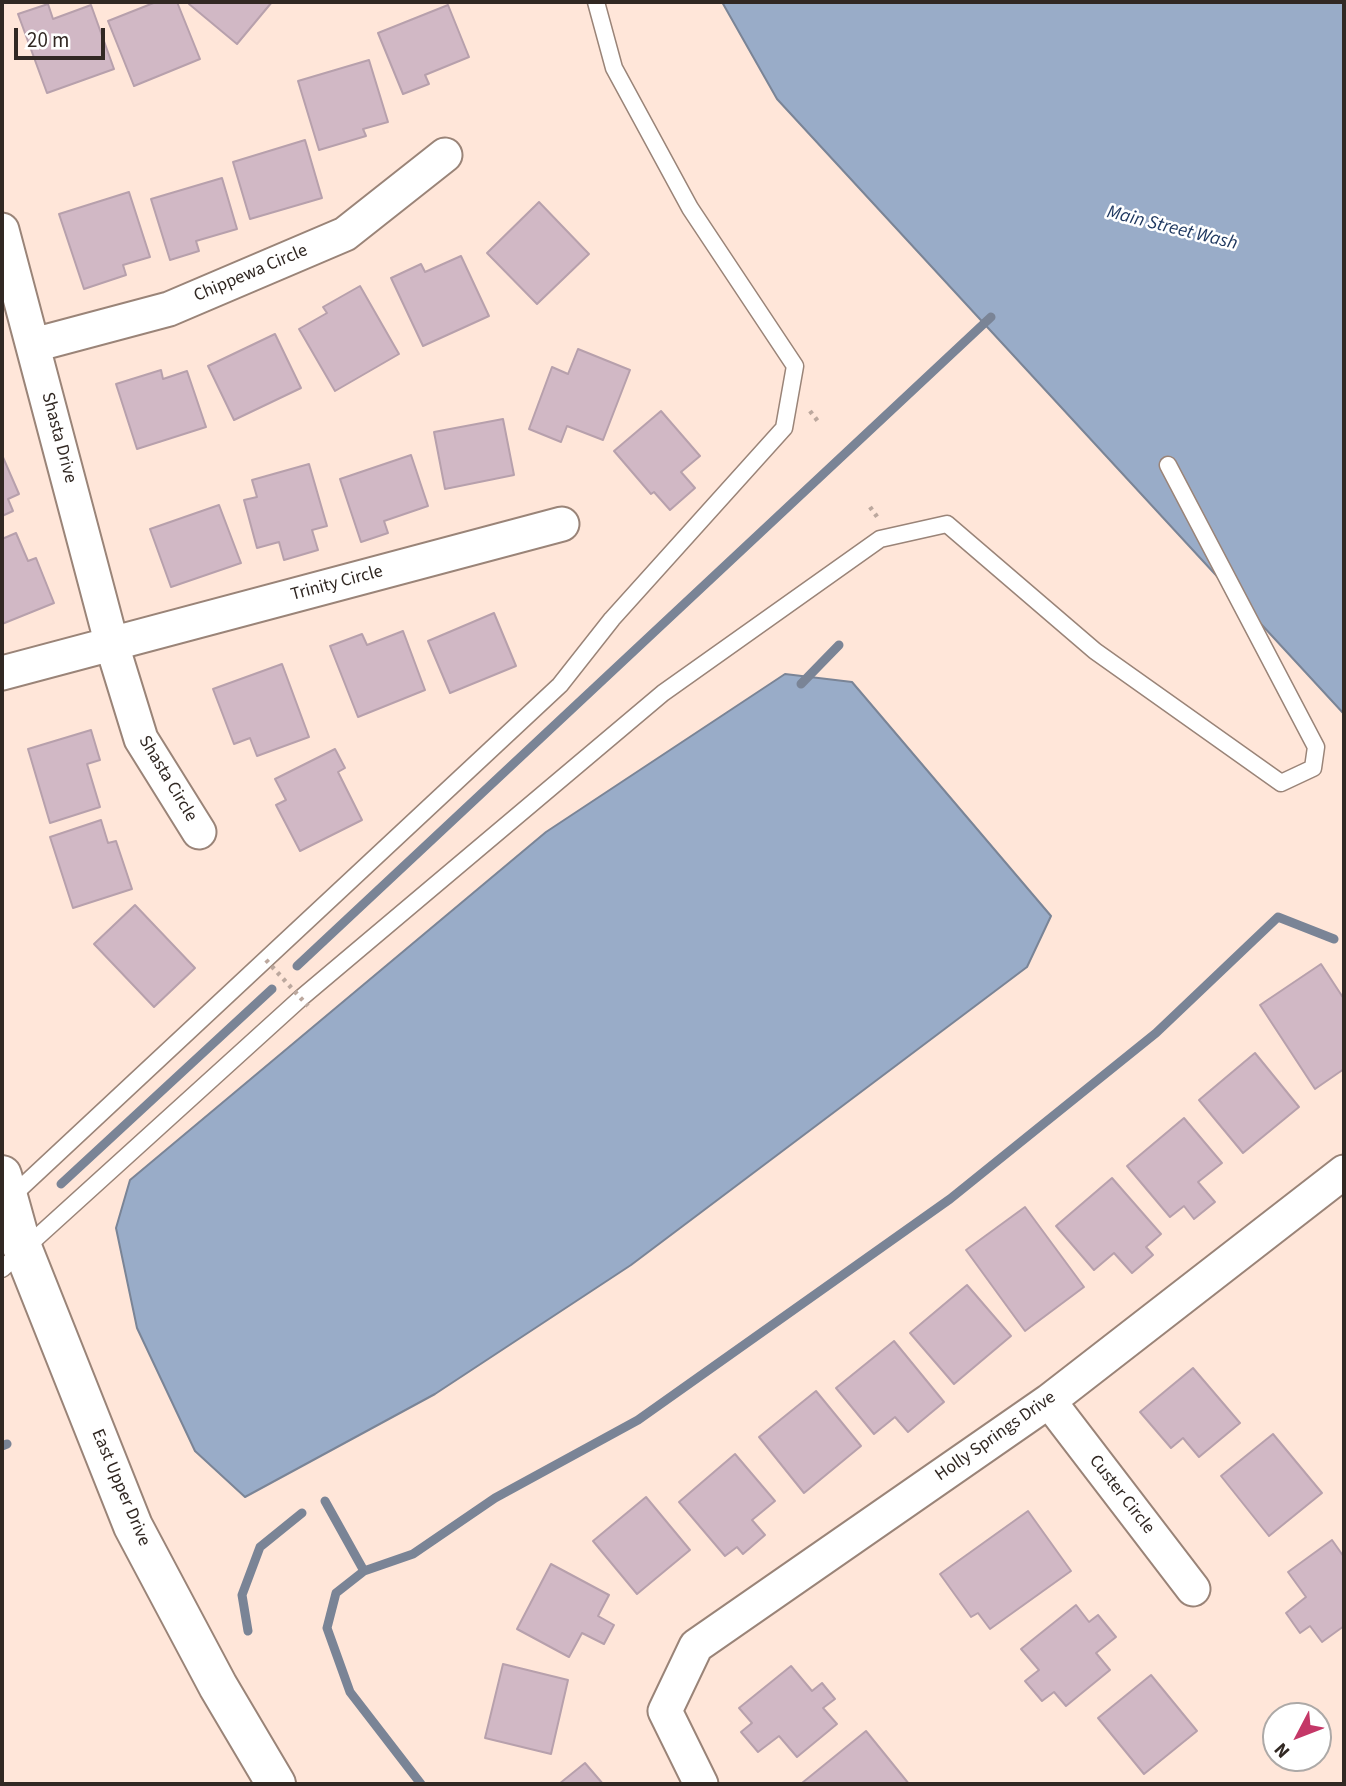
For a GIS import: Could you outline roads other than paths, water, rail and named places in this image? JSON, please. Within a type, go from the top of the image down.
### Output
[{"type":"main road","name":"East Upper Drive","points":[[4,1194],[13,1260],[133,1526],[218,1686],[276,1784]]},
{"type":"street","name":"Chippewa Circle","points":[[34,345],[169,309],[345,234],[445,155]]},
{"type":"street","name":"Shasta Drive","points":[[2,230],[113,645]]},
{"type":"street","name":"Trinity Circle","points":[[2,673],[562,524]]},
{"type":"street","name":"Shasta Circle","points":[[113,645],[141,739],[199,832]]},
{"type":"street","name":"Holly Springs Drive","points":[[701,1784],[665,1711],[696,1646],[1049,1401],[1344,1172]]},
{"type":"street","name":"Custer Circle","points":[[1049,1401],[1193,1589]]},
{"type":"lane","points":[[4,1194],[266,960],[560,685],[612,619],[784,428],[795,366],[691,208],[620,79],[614,68],[596,2]]},
{"type":"lane","points":[[13,1260],[305,1002],[663,693],[880,539],[947,524],[1095,651],[1281,783],[1313,768],[1316,747],[1168,465]]},
{"type":"water","name":"Main Street Wash","points":[[722,2],[1344,2],[1344,714],[777,99]]},
{"type":"water","points":[[785,674],[852,682],[1051,916],[1027,967],[631,1265],[435,1394],[245,1497],[195,1451],[137,1328],[116,1228],[130,1180],[546,832]]},
{"type":"waterway","points":[[297,966],[991,317]]},
{"type":"waterway","points":[[801,684],[839,645]]},
{"type":"waterway","points":[[364,1571],[413,1554],[495,1498],[638,1420],[950,1199],[1156,1033],[1278,917],[1334,939]]},
{"type":"waterway","points":[[61,1184],[272,989]]},
{"type":"waterway","points":[[2,1446],[7,1444]]},
{"type":"waterway","points":[[325,1501],[364,1571],[336,1593],[327,1628],[350,1692],[421,1784]]},
{"type":"waterway","points":[[248,1631],[242,1595],[260,1547],[302,1513]]}]
